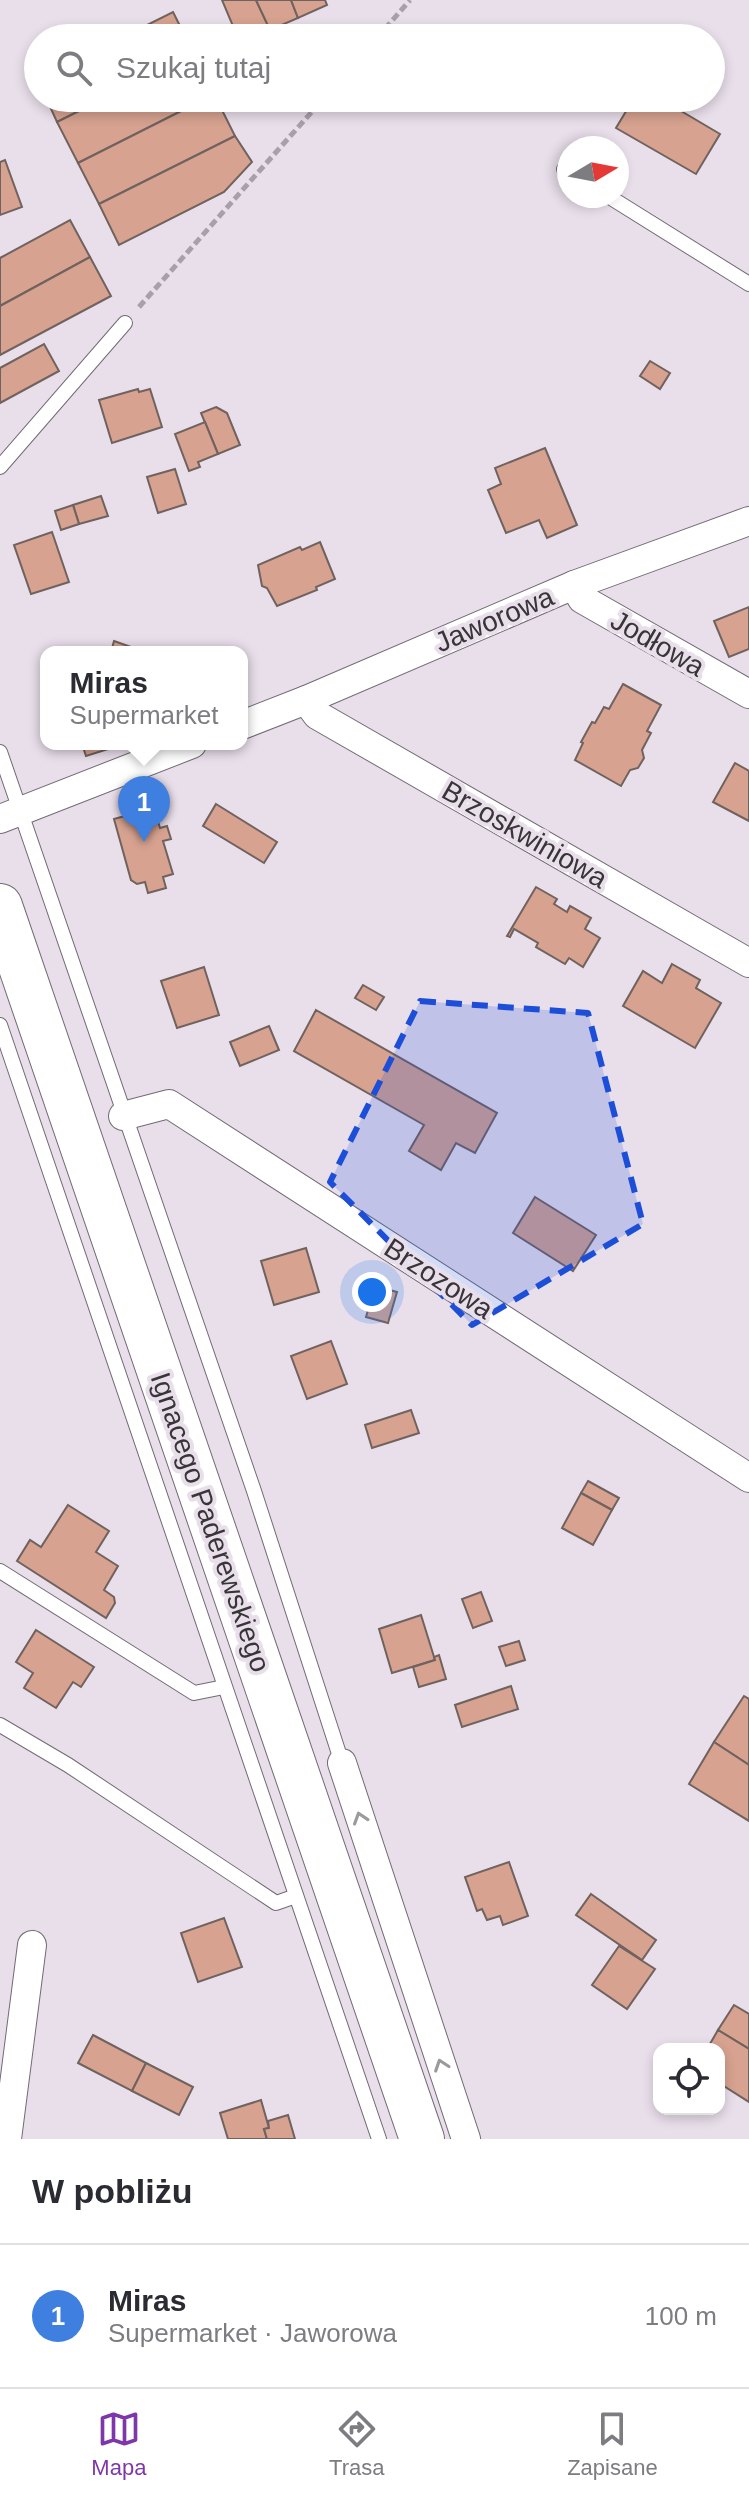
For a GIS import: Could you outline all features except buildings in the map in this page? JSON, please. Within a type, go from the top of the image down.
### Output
[{"type":"main road","name":"Ignacego Paderewskiego","points":[[0,906],[422,2139]]},
{"type":"street","name":"Jaworowa","points":[[248,723],[574,585],[749,521]]},
{"type":"street","name":"Jodłowa","points":[[574,585],[582,599],[749,694]]},
{"type":"street","name":"Brzoskwiniowa","points":[[306,700],[317,715],[749,963]]},
{"type":"street","points":[[10,815],[177,750]]},
{"type":"street","name":"Brzozowa","points":[[123,1116],[169,1104],[749,1478]]},
{"type":"street","points":[[342,1763],[466,2139]]},
{"type":"street","points":[[7,2139],[32,1945]]},
{"type":"lane","points":[[627,208],[749,284]]},
{"type":"lane","points":[[0,467],[125,323]]},
{"type":"lane","points":[[0,752],[10,815],[123,1116],[254,1491],[342,1763]]},
{"type":"lane","points":[[0,1025],[379,2139]]},
{"type":"lane","points":[[0,1571],[194,1693],[224,1687]]},
{"type":"lane","points":[[0,1725],[68,1765],[276,1903],[296,1896]]},
{"type":"path","points":[[389,24],[410,0]]},
{"type":"path","points":[[125,323],[312,112]]},
{"type":"highlighted area","points":[[420,1001],[588,1013],[643,1224],[472,1325],[330,1182]]},
{"type":"place","name":"Miras","points":[[144,842]]}]
